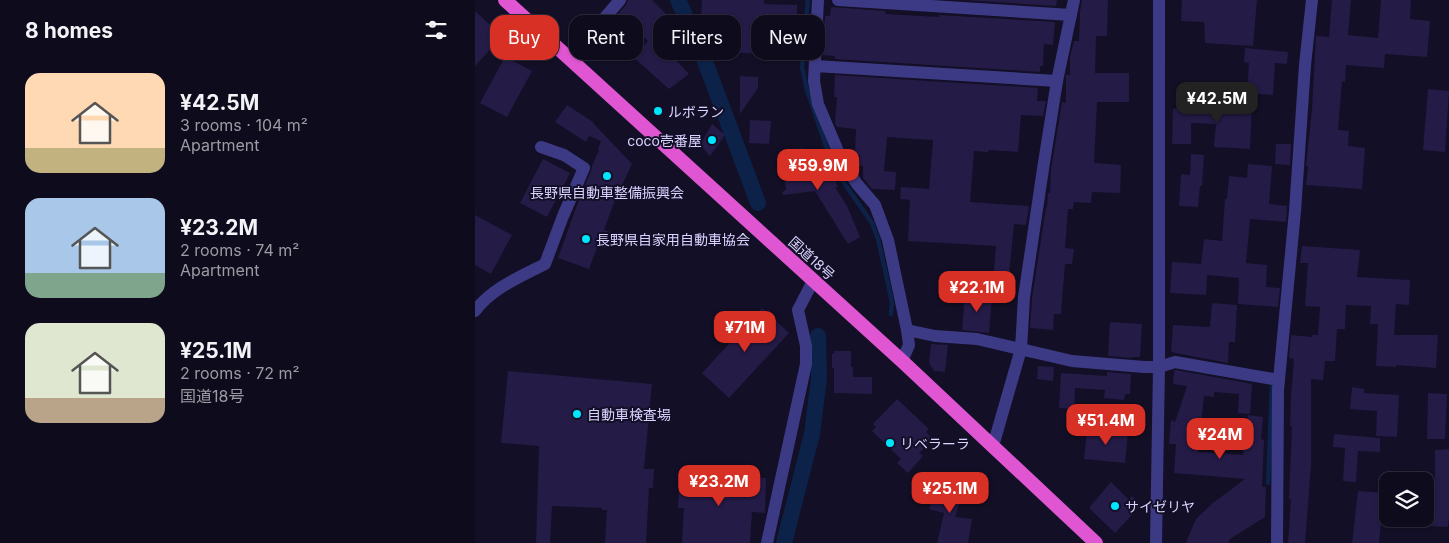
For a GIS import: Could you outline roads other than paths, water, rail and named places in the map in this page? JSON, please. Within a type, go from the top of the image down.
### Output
[{"type":"highway","name":"国道18号","points":[[505,0],[569,56]]},
{"type":"highway","name":"国道18号","points":[[573,60],[902,361],[1096,543]]},
{"type":"street","points":[[607,15],[620,0]]},
{"type":"street","points":[[818,0],[814,81],[818,104],[843,163],[857,184],[875,205],[888,240],[909,345],[902,361]]},
{"type":"street","points":[[838,0],[1071,15]]},
{"type":"street","points":[[993,446],[1021,349],[1024,297],[1057,81],[1074,0]]},
{"type":"street","points":[[1156,543],[1159,366],[1159,0]]},
{"type":"street","points":[[1277,543],[1278,390],[1312,0]]},
{"type":"street","points":[[815,66],[1057,81]]},
{"type":"street","points":[[475,311],[481,303],[507,282],[545,264],[584,168],[564,155],[541,147]]},
{"type":"street","points":[[767,543],[806,364],[806,346],[799,310],[813,281]]},
{"type":"street","points":[[907,330],[935,336],[977,339],[1073,361],[1159,366],[1175,362],[1279,380]]},
{"type":"waterway","points":[[678,0],[700,48],[758,203]]},
{"type":"waterway","points":[[808,0],[802,67],[807,90],[827,149],[842,180],[872,223],[878,239],[889,288],[892,303],[891,314]]},
{"type":"waterway","points":[[784,543],[812,434],[819,378],[818,336]]},
{"type":"waterway","points":[[1268,483],[1272,386]]},
{"type":"place","name":"ルボラン","points":[[658,111]]},
{"type":"place","name":"coco壱番屋","points":[[712,140]]},
{"type":"place","name":"長野県自動車整備振興会","points":[[607,176]]},
{"type":"place","name":"長野県自家用自動車協会","points":[[586,239]]},
{"type":"place","name":"自動車検査場","points":[[577,414]]},
{"type":"place","name":"リベラーラ","points":[[890,443]]},
{"type":"place","name":"サイゼリヤ","points":[[1115,506]]}]
